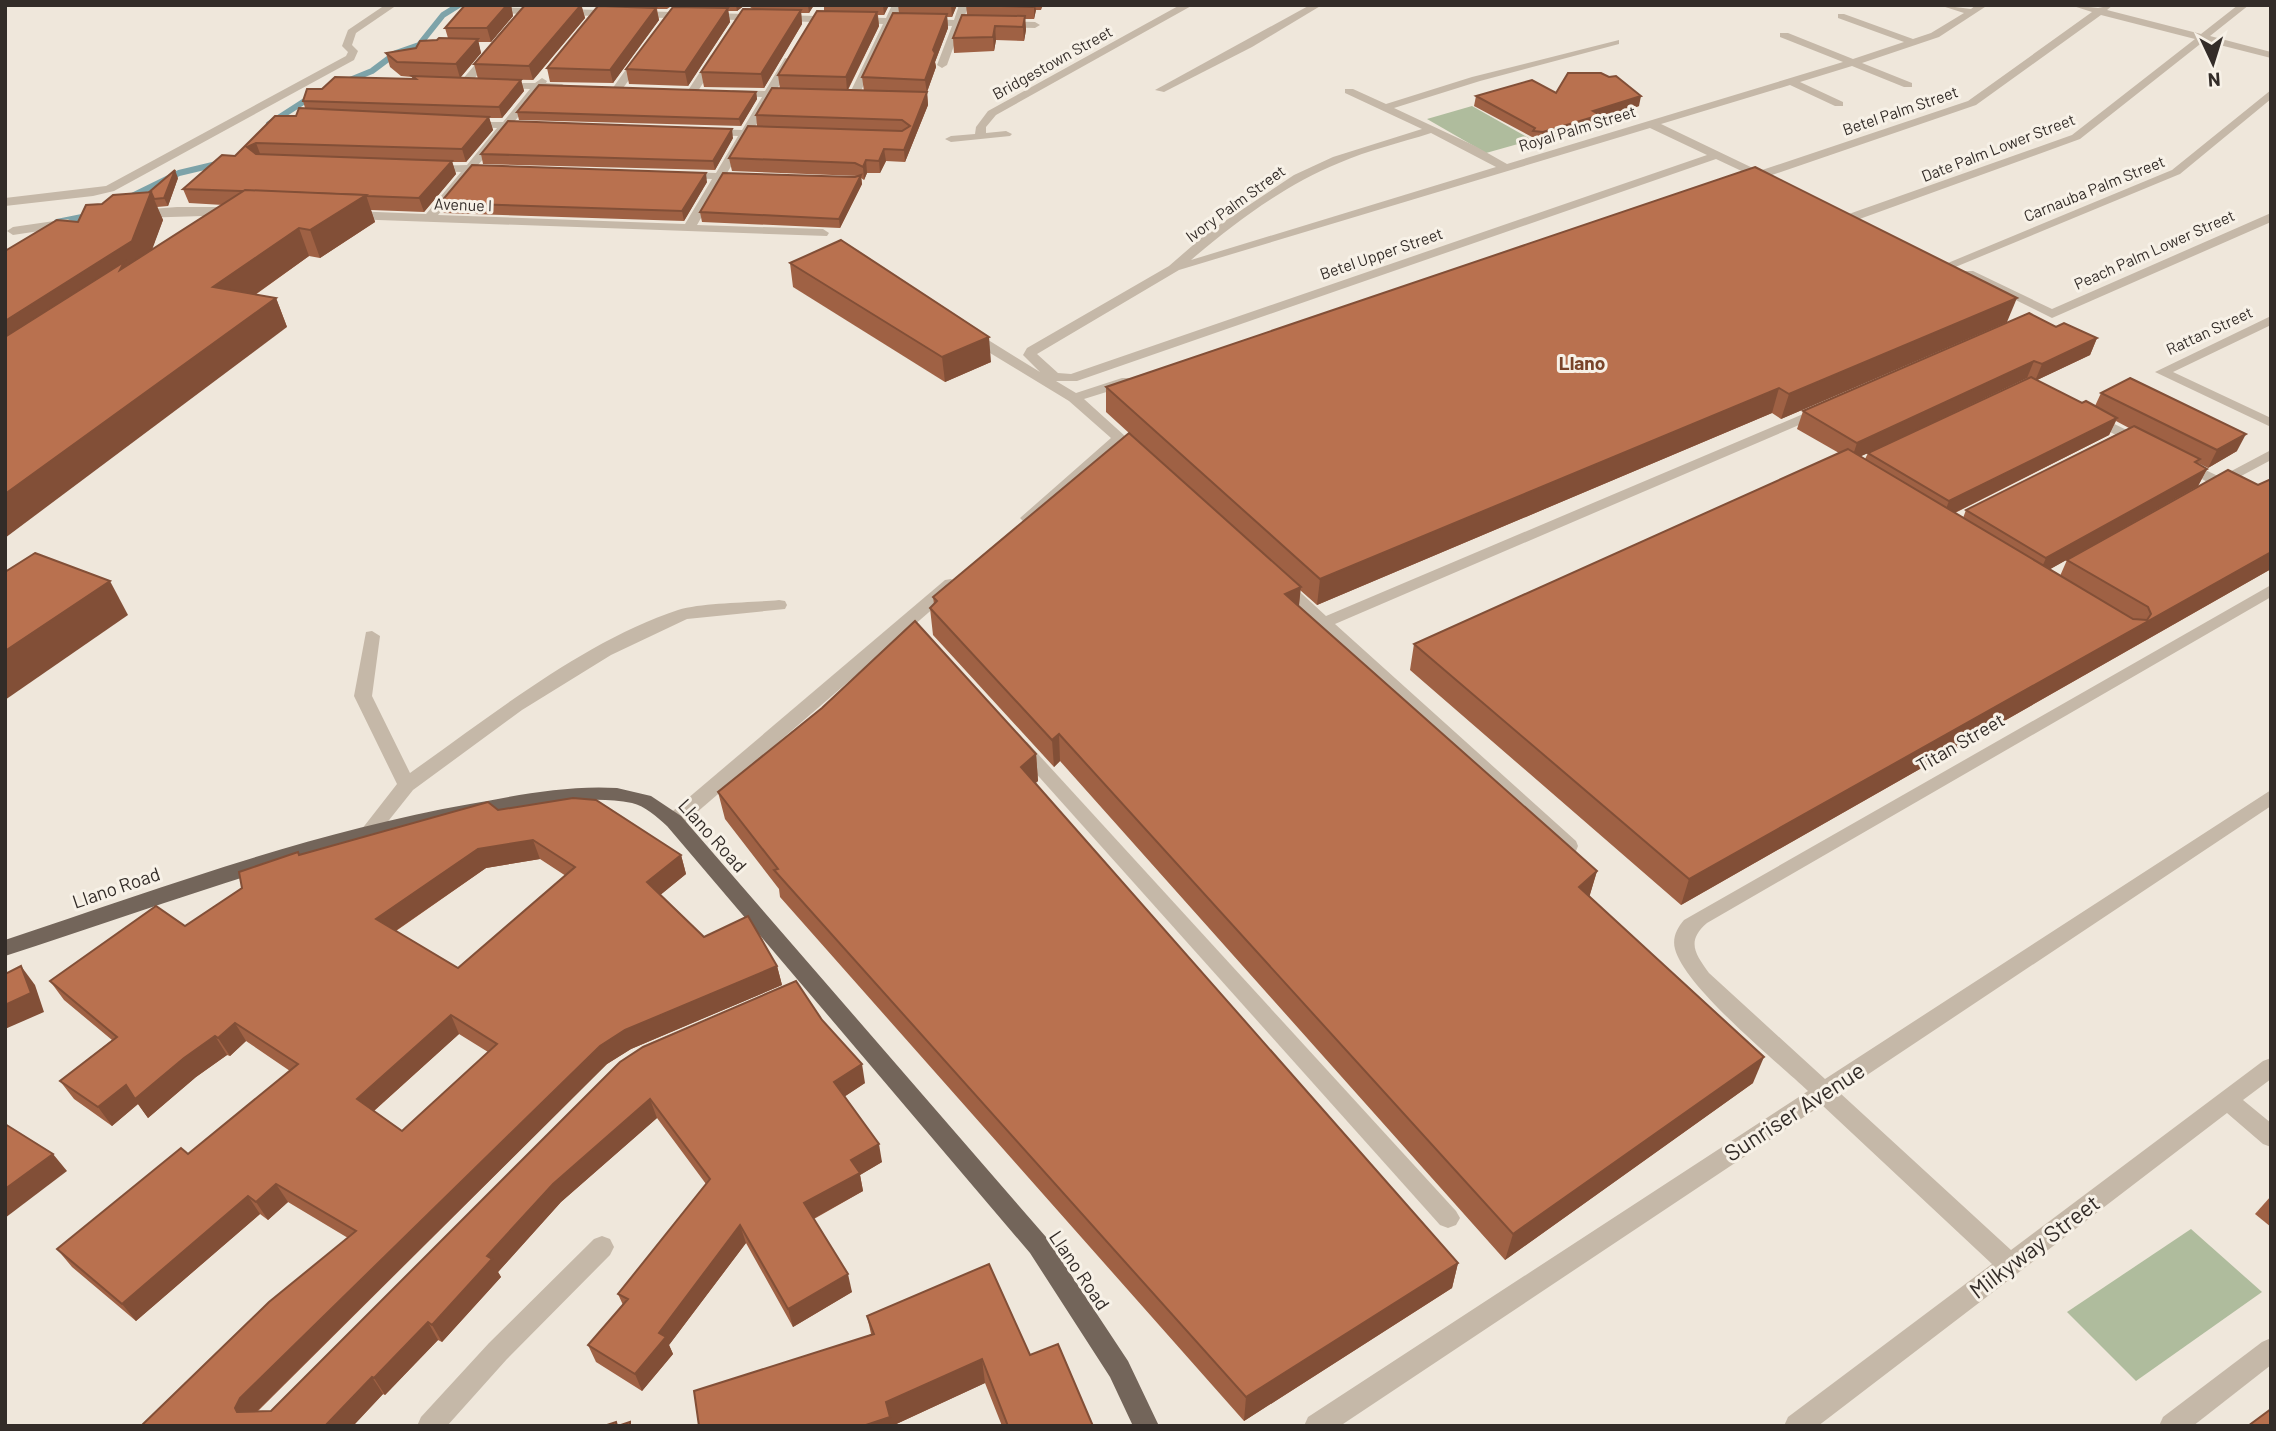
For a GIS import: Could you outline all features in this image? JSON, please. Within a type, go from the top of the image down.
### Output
[{"type":"main road","name":"Llano Road","points":[[5,948],[197,883],[367,834],[469,810],[609,794],[635,797],[657,806],[674,821],[1038,1245],[1119,1369],[1146,1426]]},
{"type":"street","points":[[5,202],[110,189],[351,58],[353,51],[347,46],[351,32],[392,5]]},
{"type":"street","points":[[663,26],[678,5]]},
{"type":"street","points":[[734,28],[749,5]]},
{"type":"street","points":[[807,30],[822,5]]},
{"type":"street","points":[[853,97],[897,5]]},
{"type":"street","points":[[942,65],[964,5]]},
{"type":"street","name":"Bridgestown Street","points":[[980,136],[981,127],[992,113],[1188,5]]},
{"type":"street","points":[[1160,90],[1248,45],[1317,5]]},
{"type":"street","points":[[1944,5],[1973,12]]},
{"type":"street","name":"Royal Palm Street","points":[[1173,269],[1915,43],[1935,35],[1983,5]]},
{"type":"street","points":[[2075,5],[2104,8],[2271,55]]},
{"type":"street","name":"Date Palm Lower Street","points":[[1862,224],[1844,215],[2077,137],[2244,5]]},
{"type":"street","points":[[519,20],[530,8]]},
{"type":"street","name":"Betel Palm Street","points":[[1759,175],[1972,103],[2104,8]]},
{"type":"street","points":[[589,24],[601,9]]},
{"type":"street","points":[[478,10],[601,9],[671,15],[1035,25]]},
{"type":"street","points":[[1841,16],[1915,43]]},
{"type":"street","points":[[1784,36],[1908,85]]},
{"type":"street","points":[[1384,108],[1476,79],[1615,42]]},
{"type":"street","points":[[617,89],[648,47]]},
{"type":"street","points":[[464,84],[495,48],[483,48]]},
{"type":"street","points":[[692,92],[720,49]]},
{"type":"street","points":[[689,228],[794,51]]},
{"type":"street","points":[[429,218],[546,76]]},
{"type":"street","points":[[1790,81],[1839,104]]},
{"type":"street","points":[[451,84],[476,85]]},
{"type":"street","points":[[488,85],[577,88]]},
{"type":"street","points":[[604,89],[629,90]]},
{"type":"street","points":[[680,91],[705,92]]},
{"type":"street","points":[[1349,91],[1504,166]]},
{"type":"street","points":[[718,93],[797,95]]},
{"type":"street","name":"Carnauba Palm Street","points":[[1949,265],[2176,172],[2271,93]]},
{"type":"street","points":[[839,97],[865,98]]},
{"type":"street","points":[[453,123],[546,126]]},
{"type":"street","points":[[1649,123],[1782,186]]},
{"type":"street","name":"Ivory Palm Street","points":[[1054,377],[1030,355],[1032,351],[1173,269],[1211,236],[1298,177],[1337,159],[1430,130]]},
{"type":"street","points":[[692,131],[785,134]]},
{"type":"street","points":[[951,139],[1006,134]]},
{"type":"street","name":"Betel Upper Street","points":[[1054,377],[1072,378],[1718,155]]},
{"type":"street","points":[[414,167],[511,170]]},
{"type":"street","points":[[678,175],[761,178]]},
{"type":"street","points":[[122,216],[177,211],[244,211],[222,226]]},
{"type":"street","name":"Avenue I","points":[[336,215],[823,233]]},
{"type":"street","name":"Peach Palm Lower Street","points":[[1949,265],[2052,314],[2271,217]]},
{"type":"street","points":[[13,231],[76,222]]},
{"type":"street","points":[[1937,259],[1949,265]]},
{"type":"street","name":"Rattan Street","points":[[2271,320],[2162,372],[2271,423]]},
{"type":"street","points":[[962,330],[1074,398],[1151,466]]},
{"type":"street","points":[[1074,398],[1139,377]]},
{"type":"street","points":[[1324,623],[1836,404]]},
{"type":"street","points":[[2077,409],[2120,438],[2167,456],[2220,483]]},
{"type":"street","points":[[1019,525],[1120,438]]},
{"type":"street","points":[[2196,496],[2271,454]]},
{"type":"street","points":[[674,821],[912,627],[968,569]]},
{"type":"street","points":[[1273,577],[1569,846]]},
{"type":"street","name":"Titan Street","points":[[1823,1092],[1702,979],[1690,962],[1684,944],[1687,930],[1700,918],[2271,590]]},
{"type":"street","points":[[367,834],[407,785],[516,706],[649,628],[684,614],[779,605]]},
{"type":"street","points":[[372,636],[363,696],[407,785]]},
{"type":"street","points":[[1010,735],[1448,1218]]},
{"type":"street","name":"Sunriser Avenue","points":[[1317,1426],[2271,797]]},
{"type":"street","points":[[788,993],[811,983]]},
{"type":"street","name":"Milkyway Street","points":[[1797,1426],[2271,1067]]},
{"type":"street","points":[[1823,1092],[2009,1264]]},
{"type":"street","points":[[2227,1100],[2271,1137]]},
{"type":"street","points":[[430,1426],[498,1350],[602,1247]]},
{"type":"street","points":[[2172,1426],[2271,1350]]},
{"type":"green space","points":[[1472,106],[1532,140],[1486,153],[1427,119]]},
{"type":"green space","points":[[2191,1229],[2262,1292],[2136,1381],[2067,1312]]},
{"type":"building","points":[[465,5],[507,5],[487,28],[445,28]]},
{"type":"building","points":[[525,5],[581,5],[529,66],[474,64]]},
{"type":"building","points":[[968,5],[1034,5],[1033,7]]},
{"type":"building","points":[[598,6],[656,8],[610,70],[547,68]]},
{"type":"building","points":[[673,7],[728,8],[685,72],[626,69]]},
{"type":"building","points":[[743,9],[801,10],[761,74],[701,72]]},
{"type":"building","points":[[817,11],[877,12],[846,77],[778,75]]},
{"type":"building","points":[[893,13],[947,14],[925,80],[862,77]]},
{"type":"building","points":[[962,15],[1025,16],[1023,27],[995,26],[993,37],[953,38]]},
{"type":"building","points":[[439,38],[478,39],[456,64],[397,62],[386,53],[416,48],[420,41]]},
{"type":"building","points":[[1568,73],[1616,76],[1641,96],[1593,111],[1600,115],[1543,132],[1533,131],[1535,128],[1476,96],[1532,80],[1556,93]]},
{"type":"building","points":[[412,76],[521,80],[499,107],[303,101],[307,89],[322,89],[335,77],[416,79]]},
{"type":"building","points":[[539,85],[756,92],[739,119],[517,112]]},
{"type":"building","points":[[772,88],[927,92],[904,150],[884,149],[879,161],[866,160],[863,167],[855,163],[729,158],[748,126],[902,131],[910,126],[902,120],[756,115]]},
{"type":"building","points":[[299,108],[489,117],[462,149],[256,143],[247,147],[256,154],[452,161],[419,198],[183,189],[222,155],[235,156],[275,116],[296,116]]},
{"type":"building","points":[[508,121],[732,129],[713,161],[481,154]]},
{"type":"building","points":[[472,165],[706,173],[682,211],[440,203]]},
{"type":"building","points":[[1755,167],[2017,298],[1789,394],[1779,388],[1320,579],[1106,387]]},
{"type":"building","points":[[175,170],[164,198],[154,199],[151,192],[148,193]]},
{"type":"building","points":[[723,173],[861,175],[839,219],[700,212]]},
{"type":"building","points":[[245,190],[366,195],[310,230],[299,228],[213,287],[276,298],[5,494],[5,337],[124,262],[120,270]]},
{"type":"building","points":[[151,192],[132,241],[5,321],[5,251],[57,220],[78,222],[86,205],[102,204],[113,195]]},
{"type":"building","points":[[841,240],[989,337],[942,357],[790,263]]},
{"type":"building","points":[[2029,313],[2056,327],[2064,323],[2097,338],[2042,364],[2034,361],[1857,443],[1803,411]]},
{"type":"building","points":[[2031,377],[2117,418],[1949,501],[1868,453]]},
{"type":"building","points":[[2130,378],[2246,434],[2217,450],[2101,393]]},
{"type":"building","points":[[2134,426],[2200,459],[2195,462],[2207,469],[2046,558],[1966,510]]},
{"type":"building","points":[[1129,433],[1301,587],[1285,594],[1597,871],[1579,887],[1764,1057],[1513,1234],[1059,734],[1052,740],[930,608],[937,601],[933,597]]},
{"type":"building","points":[[1848,449],[2133,619],[2147,620],[2151,614],[2148,607],[2067,560],[2228,470],[2258,485],[2271,479],[2271,552],[1689,879],[1414,644]]},
{"type":"building","points":[[35,553],[110,581],[5,651],[5,572]]},
{"type":"building","points":[[915,621],[1036,754],[1021,767],[1458,1263],[1246,1397],[774,870],[778,869],[718,792],[822,708]]},
{"type":"building","points":[[573,798],[596,800],[681,855],[647,882],[704,937],[748,916],[777,966],[625,1030],[600,1046],[240,1398],[235,1408],[237,1412],[271,1411],[620,1062],[643,1047],[796,981],[822,1020],[862,1064],[834,1082],[879,1144],[851,1160],[860,1173],[804,1203],[848,1274],[788,1309],[740,1225],[659,1333],[666,1337],[635,1374],[588,1345],[628,1299],[618,1294],[710,1179],[650,1099],[553,1184],[487,1256],[492,1259],[432,1325],[428,1322],[325,1426],[141,1426],[269,1302],[356,1231],[276,1184],[256,1202],[248,1196],[122,1304],[57,1249],[181,1148],[188,1154],[298,1064],[235,1023],[218,1038],[215,1036],[184,1058],[135,1099],[126,1085],[98,1107],[60,1081],[117,1037],[50,981],[156,906],[185,926],[242,888],[239,872],[298,852],[299,855],[488,802],[498,810]],"holes":[[[533,840],[575,867],[458,968],[376,919],[478,849]],[[451,1015],[497,1044],[402,1131],[357,1099]]]},
{"type":"building","points":[[21,966],[31,993],[5,1005],[5,974]]},
{"type":"building","points":[[5,1124],[53,1154],[5,1189]]},
{"type":"building","points":[[989,1264],[1030,1355],[1058,1344],[1093,1426],[1008,1426],[982,1359],[886,1402],[890,1417],[863,1426],[699,1426],[694,1391],[874,1334],[867,1316]]},
{"type":"building","points":[[2271,1409],[2271,1426],[2248,1426]]},
{"type":"waterway","points":[[345,82],[372,71],[396,53],[419,45],[443,15],[459,5]]},
{"type":"waterway","points":[[269,124],[314,95]]},
{"type":"waterway","points":[[126,199],[179,173],[221,163]]},
{"type":"waterway","points":[[57,222],[92,215]]},
{"type":"district","name":"Llano","points":[[1582,362]]}]
